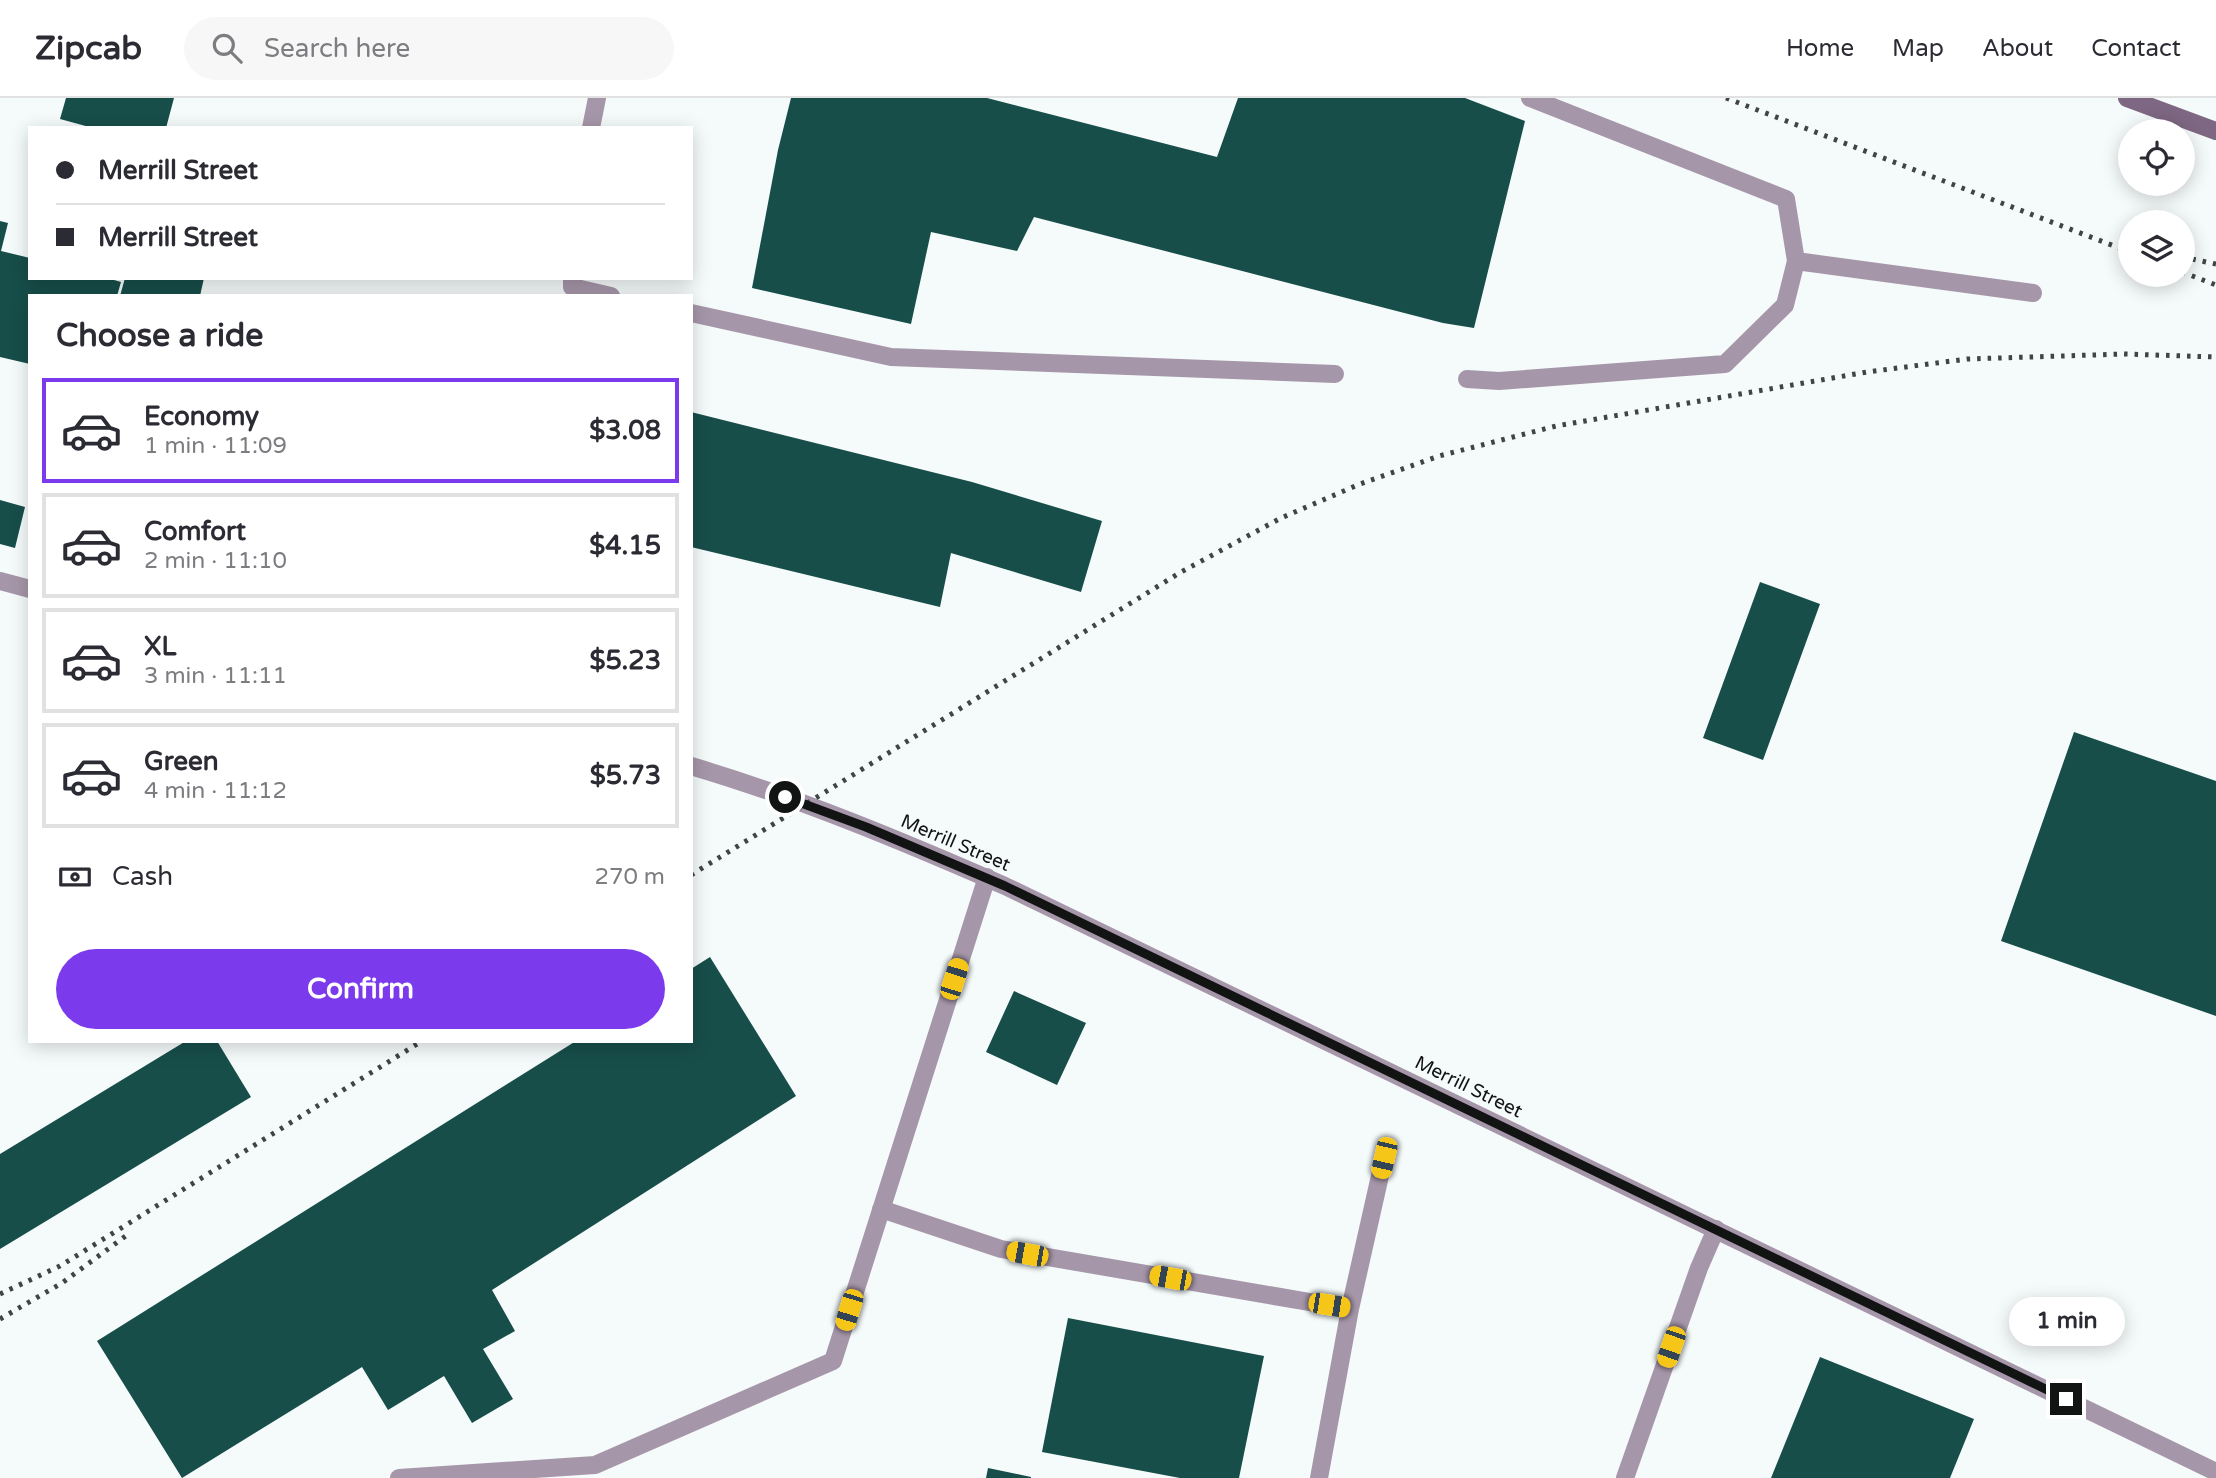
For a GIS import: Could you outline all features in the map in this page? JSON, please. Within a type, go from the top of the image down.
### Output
[{"type":"street","points":[[591,126],[597,98]]},
{"type":"street","points":[[1467,379],[1499,381],[1725,364],[1785,305],[1796,261],[1786,199],[1530,98]]},
{"type":"street","points":[[2136,100],[2216,131]]},
{"type":"street","points":[[1796,261],[2033,293]]},
{"type":"street","points":[[572,283],[605,294]]},
{"type":"street","points":[[693,313],[891,357],[1335,374]]},
{"type":"street","points":[[0,581],[28,588]]},
{"type":"street","name":"Merrill Street","points":[[693,767],[806,804],[987,877],[2216,1472]]},
{"type":"street","points":[[399,1478],[595,1465],[833,1361],[987,877]]},
{"type":"street","points":[[1319,1478],[1350,1309],[1384,1158]]},
{"type":"street","points":[[881,1209],[1001,1249],[1350,1309]]},
{"type":"street","points":[[1625,1478],[1699,1268],[1716,1230]]},
{"type":"building","points":[[66,98],[174,98],[167,126],[86,126],[60,119]]},
{"type":"building","points":[[791,98],[987,98],[1217,157],[1238,98],[1465,98],[1525,121],[1474,328],[1443,323],[1034,217],[1017,251],[931,232],[911,324],[752,288],[778,150]]},
{"type":"building","points":[[0,221],[8,223],[1,251],[28,258],[28,280],[121,282],[118,294],[28,294],[28,364],[0,357]]},
{"type":"building","points":[[124,280],[204,280],[200,294],[121,294]]},
{"type":"building","points":[[693,412],[972,482],[1102,521],[1081,592],[951,553],[940,607],[693,547]]},
{"type":"building","points":[[0,500],[25,507],[15,548],[0,544]]},
{"type":"building","points":[[1760,582],[1820,604],[1763,760],[1703,738]]},
{"type":"building","points":[[2074,732],[2216,781],[2216,1016],[2001,941]]},
{"type":"building","points":[[710,957],[796,1096],[492,1290],[515,1331],[483,1349],[513,1399],[472,1423],[444,1376],[388,1410],[362,1367],[182,1478],[97,1341],[573,1043],[693,1043],[693,968]]},
{"type":"building","points":[[1014,991],[1086,1023],[1057,1085],[986,1052]]},
{"type":"building","points":[[183,1043],[218,1043],[251,1097],[0,1249],[0,1154]]},
{"type":"building","points":[[1068,1318],[1264,1356],[1239,1478],[1180,1478],[1042,1452]]},
{"type":"building","points":[[1820,1357],[1974,1419],[1950,1478],[1771,1478]]},
{"type":"building","points":[[988,1468],[1031,1477],[1031,1478],[986,1478]]},
{"type":"railway","points":[[1726,98],[2118,247]]},
{"type":"railway","points":[[2195,260],[2216,264]]},
{"type":"railway","points":[[2195,277],[2216,285]]},
{"type":"railway","points":[[693,874],[1181,572],[1281,518],[1360,484],[1439,456],[1556,426],[1867,372],[1967,359],[2124,354],[2216,357]]},
{"type":"railway","points":[[0,1294],[60,1266],[419,1043]]},
{"type":"railway","points":[[0,1319],[62,1283],[131,1232]]},
{"type":"route","points":[[785,797],[866,827],[1005,886],[2066,1399]]}]
